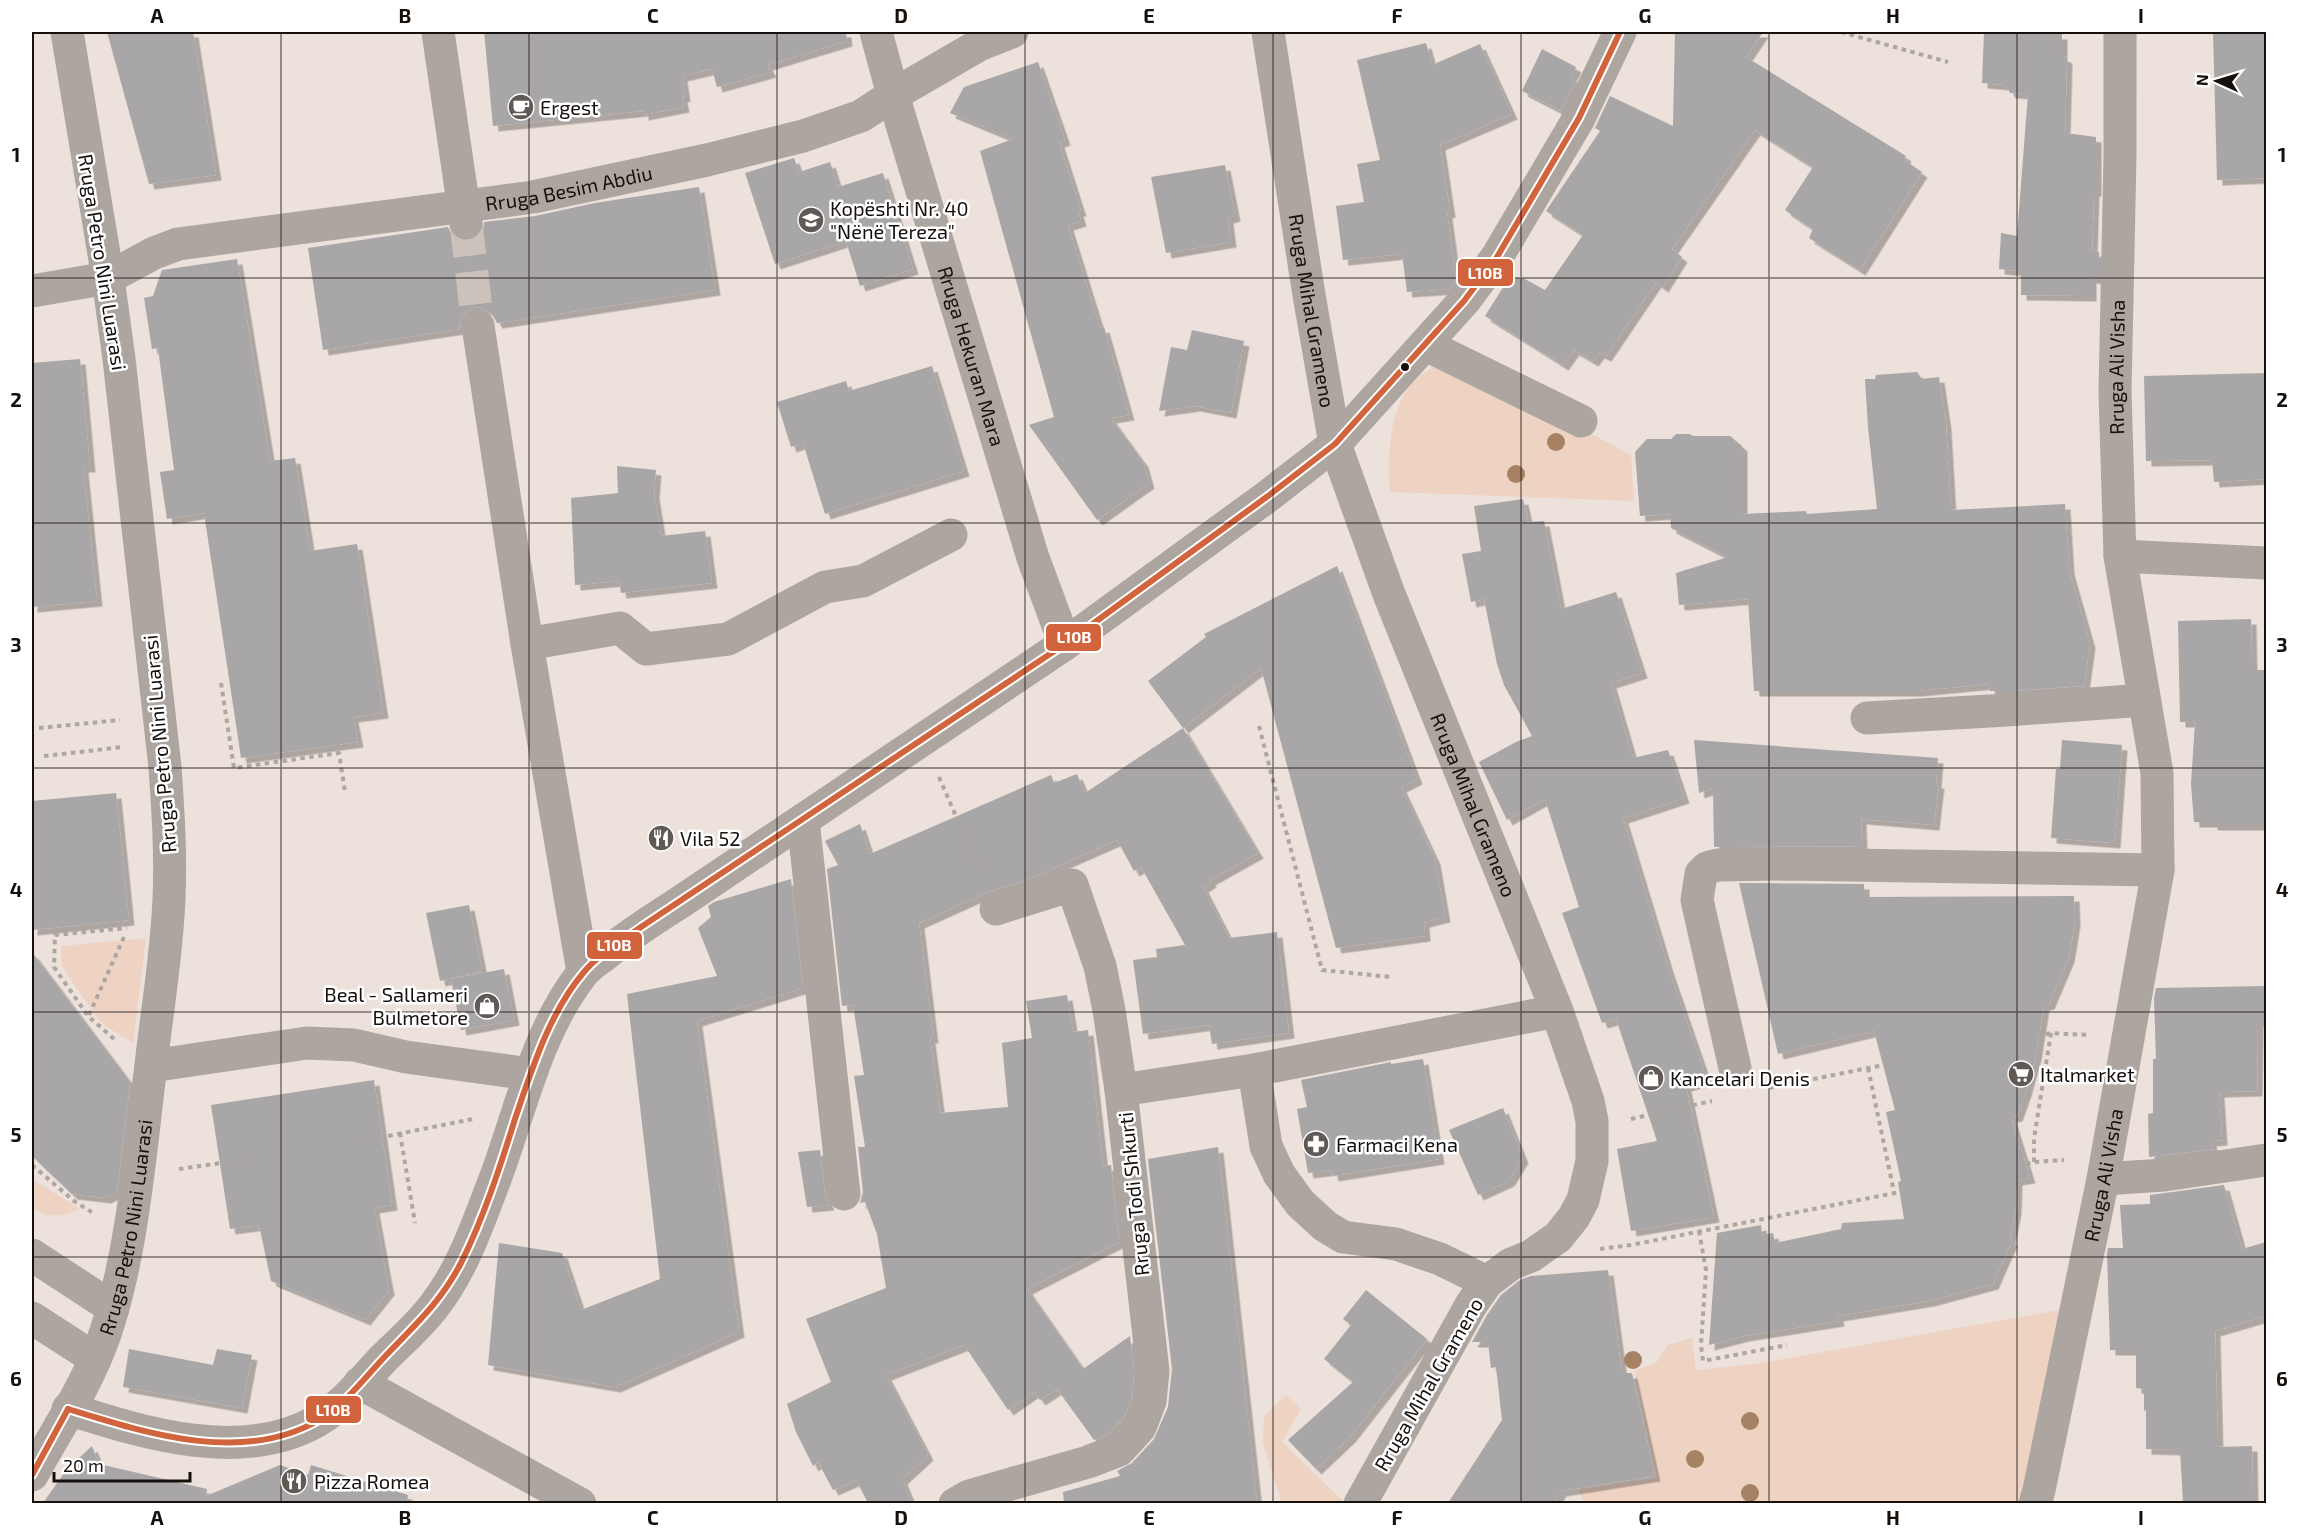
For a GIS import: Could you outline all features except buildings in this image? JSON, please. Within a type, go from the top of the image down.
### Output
[{"type":"street","name":"Rruga Petro Nini Luarasi","points":[[32,1475],[82,1386],[113,1308],[129,1230],[137,1175],[160,997],[169,900],[169,822],[162,742],[119,359],[108,278],[67,32]]},
{"type":"street","points":[[438,32],[465,215]]},
{"type":"street","name":"Rruga Hekuran Mara","points":[[876,32],[892,95],[1033,558],[1065,644]]},
{"type":"street","name":"Rruga Besim Abdiu","points":[[32,291],[108,278],[154,253],[178,244],[465,215],[544,194],[707,160],[803,136],[861,116],[892,95],[979,45],[1012,32]]},
{"type":"street","name":"Rruga Mihal Grameno","points":[[1268,32],[1335,444],[1389,594],[1557,1011],[1588,1101],[1592,1121],[1592,1161],[1583,1200],[1574,1217],[1558,1237],[1531,1256],[1510,1264],[1487,1282],[1471,1305],[1360,1503]]},
{"type":"street","points":[[68,1409],[165,1436],[213,1442],[249,1441],[285,1434],[317,1422],[338,1406],[434,1308],[459,1269],[495,1178],[535,1058],[555,1018],[583,972],[628,935],[1065,644],[1268,496],[1335,444],[1464,301],[1512,234],[1579,118],[1620,32]]},
{"type":"street","name":"Rruga Ali Visha","points":[[2034,1503],[2039,1490],[2103,1179],[2158,870],[2157,773],[2120,556],[2115,404],[2120,32]]},
{"type":"street","points":[[478,326],[527,644],[583,972]]},
{"type":"street","points":[[1426,345],[1581,421]]},
{"type":"street","points":[[527,644],[621,628],[646,650],[728,639],[825,587],[863,581],[951,536]]},
{"type":"street","points":[[2120,556],[2266,563]]},
{"type":"street","points":[[1867,718],[2144,700]]},
{"type":"street","points":[[803,820],[844,1194]]},
{"type":"street","points":[[1735,1068],[1697,900],[1701,874],[1707,868],[1718,865],[1787,864],[2158,870]]},
{"type":"street","points":[[996,909],[1072,885],[1100,966],[1121,1090]]},
{"type":"street","name":"Rruga Todi Shkurti","points":[[955,1503],[969,1496],[1088,1462],[1119,1450],[1140,1427],[1150,1401],[1153,1371],[1121,1090],[1254,1071],[1557,1011]]},
{"type":"street","points":[[151,1066],[308,1043],[354,1045],[406,1057],[530,1074]]},
{"type":"street","points":[[1254,1071],[1266,1146],[1279,1174],[1300,1203],[1325,1226],[1343,1237],[1396,1244],[1440,1259],[1487,1282]]},
{"type":"street","points":[[2103,1179],[2163,1175],[2266,1160]]},
{"type":"street","points":[[32,1255],[113,1308]]},
{"type":"street","points":[[32,1318],[94,1358]]},
{"type":"street","points":[[360,1383],[580,1503]]},
{"type":"path","points":[[1841,32],[1947,62]]},
{"type":"path","points":[[221,683],[234,768],[339,753]]},
{"type":"path","points":[[39,728],[116,720]]},
{"type":"path","points":[[1259,726],[1322,970],[1390,977]]},
{"type":"path","points":[[922,740],[996,909]]},
{"type":"path","points":[[44,756],[162,742]]},
{"type":"path","points":[[338,744],[345,792]]},
{"type":"path","points":[[88,1016],[129,928],[54,935],[54,967],[88,1016],[101,1029],[151,1066]]},
{"type":"path","points":[[2026,1164],[2034,1162],[2034,1138],[2051,1033]]},
{"type":"path","points":[[2028,1037],[2067,1033]]},
{"type":"path","points":[[1764,1089],[1903,1061]]},
{"type":"path","points":[[1631,1245],[1897,1192],[1868,1068]]},
{"type":"path","points":[[1647,1116],[1717,1100]]},
{"type":"path","points":[[353,1143],[470,1119]]},
{"type":"path","points":[[400,1133],[415,1223]]},
{"type":"path","points":[[137,1175],[249,1159]]},
{"type":"path","points":[[32,1165],[74,1202],[104,1220],[129,1230]]},
{"type":"path","points":[[1699,1231],[1706,1270],[1701,1346],[1703,1361],[1786,1345]]},
{"type":"shaded area","points":[[1439,365],[1472,369],[1631,455],[1634,501],[1390,492],[1391,437],[1401,401],[1410,386],[1422,374]]},
{"type":"shaded area","points":[[146,938],[133,1043],[101,1023],[62,967],[61,946]]},
{"type":"shaded area","points":[[32,1179],[80,1209],[55,1216],[38,1211],[32,1207]]},
{"type":"shaded area","points":[[2065,1309],[2024,1503],[1585,1504],[1578,1490],[1657,1478],[1634,1371],[1656,1363],[1668,1345],[1692,1338],[1696,1370],[1755,1364]]},
{"type":"shaded area","points":[[1286,1395],[1301,1409],[1282,1442],[1345,1503],[1282,1503],[1263,1444],[1264,1416]]},
{"type":"tunnel","points":[[466,223],[478,326]]},
{"type":"transit line","name":"L10B","points":[[68,1409],[161,1435],[226,1443],[258,1441],[289,1433],[319,1420],[343,1401],[433,1305],[461,1263],[491,1192],[528,1081],[551,1023],[584,972],[611,948],[641,927],[1065,644],[1268,496],[1335,444],[1464,301],[1497,257],[1579,118],[1620,32]]},
{"type":"transit line","name":"L10B","points":[[32,1475],[68,1409]]},
{"type":"place","name":"Ergest","points":[[521,107]]},
{"type":"place","name":"Kopështi Nr. 40 \"Nënë Tereza\"","points":[[811,220]]},
{"type":"place","name":"Vila 52","points":[[661,838]]},
{"type":"place","name":"Beal - Sallameri Bulmetore","points":[[487,1006]]},
{"type":"place","name":"Italmarket","points":[[2021,1074]]},
{"type":"place","name":"Kancelari Denis","points":[[1651,1078]]},
{"type":"place","name":"Farmaci Kena","points":[[1316,1144]]},
{"type":"place","name":"Pizza Romea","points":[[294,1481]]}]
